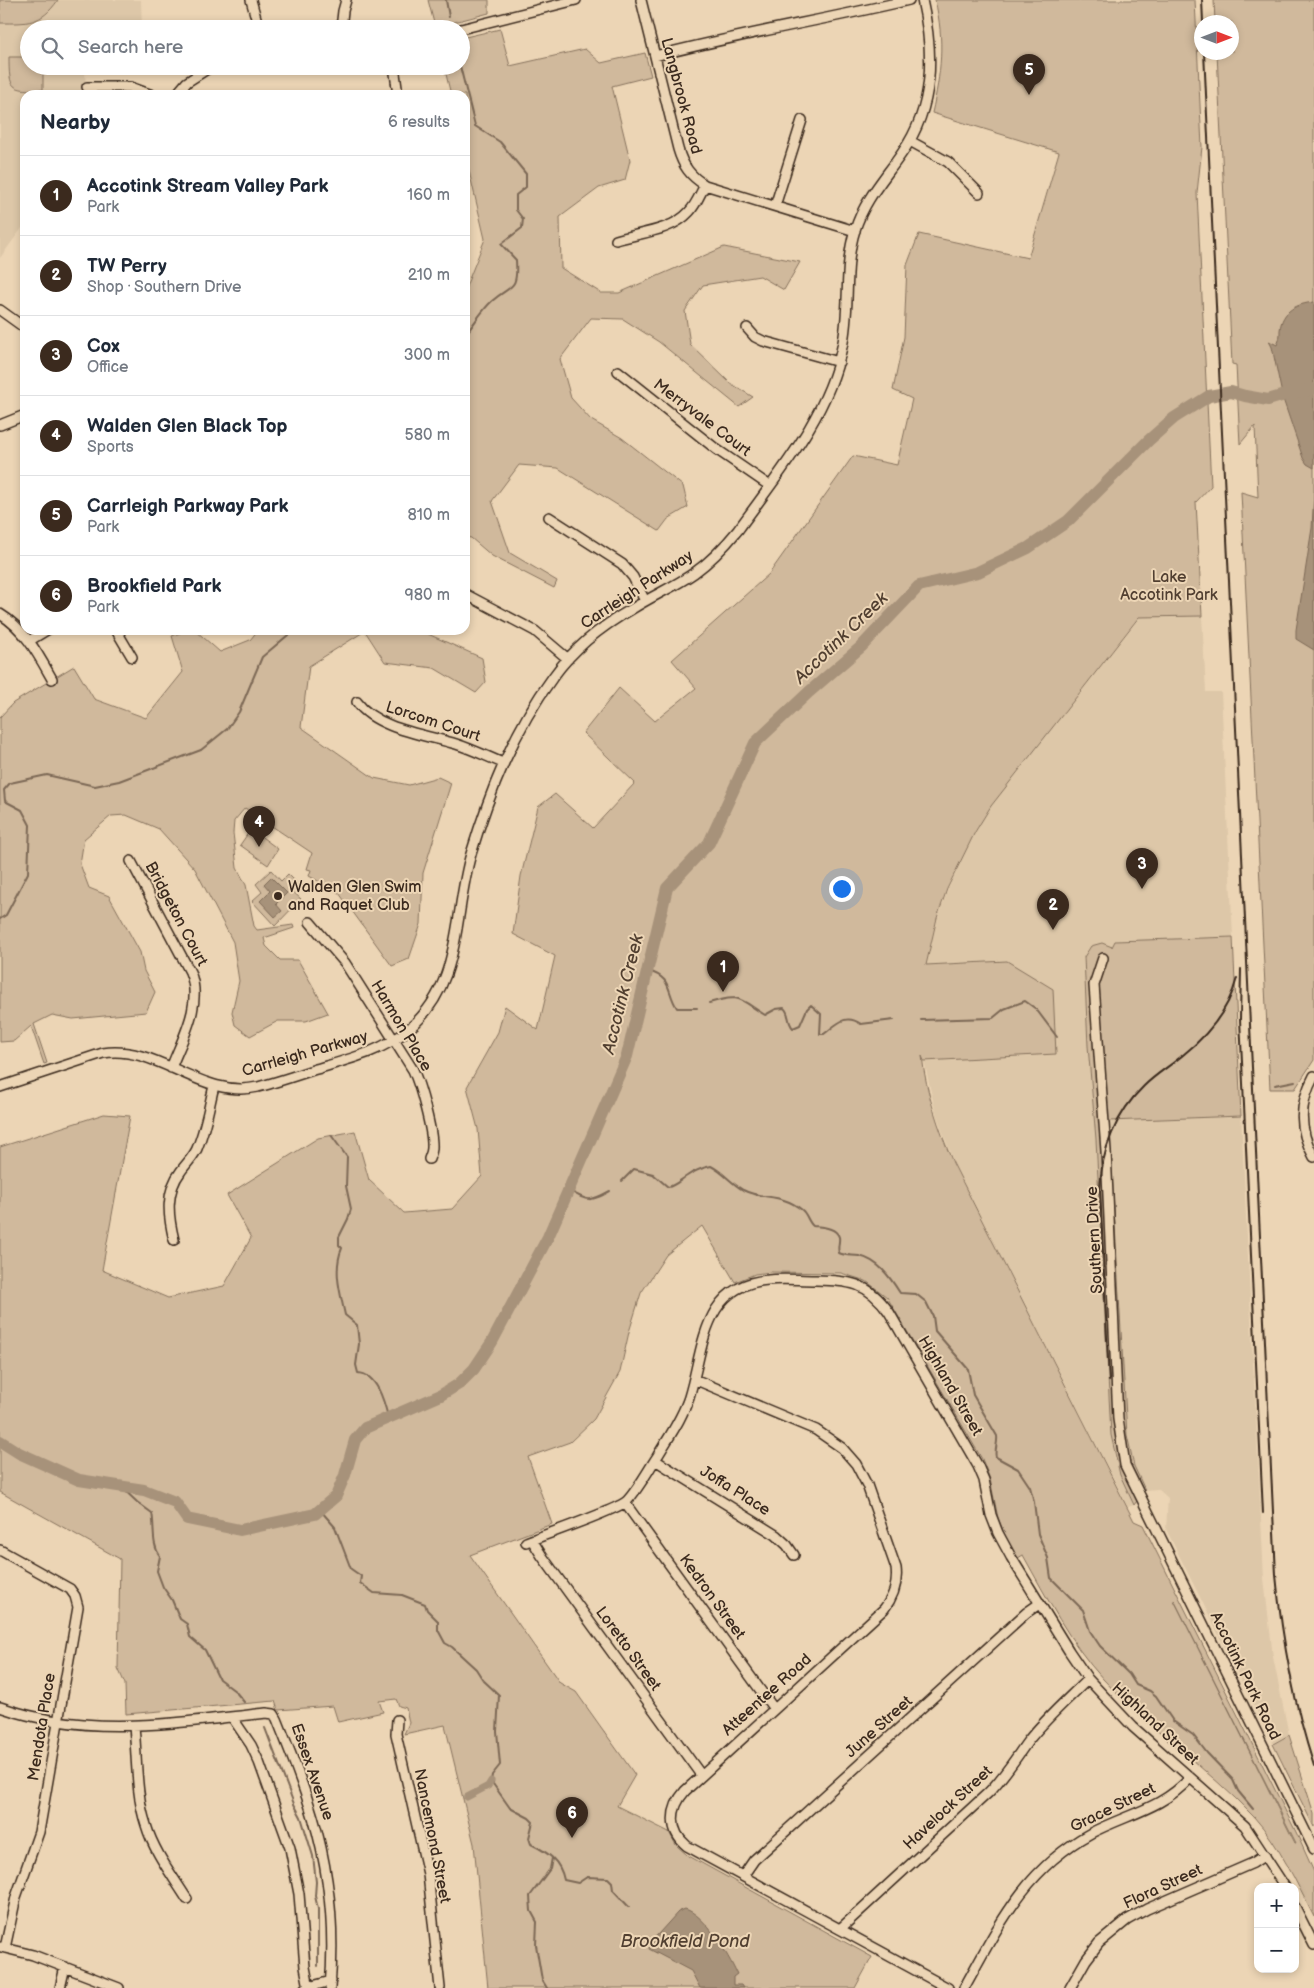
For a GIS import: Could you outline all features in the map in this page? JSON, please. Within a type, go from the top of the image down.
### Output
[{"type":"street","points":[[251,0],[257,20]]},
{"type":"street","points":[[343,20],[346,0]]},
{"type":"street","points":[[470,27],[576,0]]},
{"type":"street","name":"Langbrook Road","points":[[641,0],[681,160],[690,174],[705,185],[855,231]]},
{"type":"street","points":[[655,56],[724,38],[909,0]]},
{"type":"street","name":"Carrleigh Parkway","points":[[0,1087],[109,1052],[131,1054],[214,1086],[236,1090],[258,1087],[360,1056],[394,1040],[425,1013],[439,994],[447,976],[453,953],[470,857],[482,817],[503,763],[539,696],[568,658],[599,630],[645,601],[678,584],[712,558],[738,530],[815,418],[830,387],[839,362],[847,320],[850,255],[855,231],[871,195],[910,141],[924,106],[930,71],[929,36],[922,0]]},
{"type":"street","points":[[180,90],[187,82],[198,75]]},
{"type":"street","points":[[395,75],[397,90]]},
{"type":"street","points":[[87,88],[130,87],[138,90]]},
{"type":"street","points":[[775,206],[802,120]]},
{"type":"street","points":[[910,141],[948,162],[979,193]]},
{"type":"street","points":[[616,240],[671,225],[681,220],[693,208],[705,185]]},
{"type":"street","points":[[0,310],[20,324]]},
{"type":"street","points":[[747,328],[763,341],[839,362]]},
{"type":"street","name":"Merryvale Court","points":[[618,371],[716,449],[770,486]]},
{"type":"street","points":[[0,425],[20,417]]},
{"type":"street","points":[[549,517],[622,564],[633,577],[645,601]]},
{"type":"street","points":[[470,597],[535,631],[568,658]]},
{"type":"street","points":[[0,614],[15,624],[20,630]]},
{"type":"street","points":[[24,635],[52,679]]},
{"type":"street","points":[[29,641],[39,635]]},
{"type":"street","points":[[119,635],[132,657]]},
{"type":"street","name":"Lorcom Court","points":[[357,702],[362,710],[374,718],[405,730],[458,745],[503,763]]},
{"type":"street","name":"Bridgeton Court","points":[[131,861],[190,972],[195,989],[193,1009],[171,1068]]},
{"type":"street","name":"Harmon Place","points":[[310,922],[345,963],[412,1070],[418,1082],[432,1138],[432,1150],[429,1159]]},
{"type":"street","name":"Southern Drive","points":[[1103,958],[1094,984],[1106,1151],[1118,1419],[1125,1465],[1151,1516]]},
{"type":"street","points":[[1314,1076],[1304,1097],[1301,1116],[1304,1137],[1314,1157]]},
{"type":"street","points":[[174,1240],[168,1211],[170,1194],[175,1180],[199,1145],[214,1086]]},
{"type":"street","name":"Highland Street","points":[[625,1503],[655,1460],[681,1416],[694,1379],[703,1338],[711,1316],[722,1301],[740,1288],[759,1281],[777,1279],[845,1281],[869,1290],[882,1301],[896,1322],[978,1466],[998,1533],[1039,1604],[1088,1679],[1132,1727],[1238,1820],[1265,1855],[1282,1883]]},
{"type":"street","name":"Atteentee Road","points":[[694,1379],[816,1430],[842,1448],[856,1464],[867,1485],[896,1568],[896,1588],[892,1598],[884,1608],[684,1791],[675,1805],[673,1819],[676,1832],[688,1846],[948,1988]]},
{"type":"street","name":"Joffa Place","points":[[655,1460],[776,1534],[794,1554]]},
{"type":"street","name":"Kedron Street","points":[[625,1503],[774,1709]]},
{"type":"street","name":"Loretto Street","points":[[625,1503],[529,1541],[542,1556],[701,1775]]},
{"type":"street","name":"Accotink Park Road","points":[[1151,1516],[1164,1547],[1314,1849]]},
{"type":"street","name":"Mendota Place","points":[[0,1550],[63,1584],[74,1593],[78,1607],[39,1832],[16,1897],[3,1947]]},
{"type":"street","name":"June Street","points":[[743,1876],[754,1860],[1026,1613],[1039,1604]]},
{"type":"street","name":"Havelock Street","points":[[840,1929],[988,1793],[1006,1774],[1042,1724],[1088,1679]]},
{"type":"street","points":[[0,1707],[31,1716],[96,1726],[134,1726],[232,1717],[251,1745],[259,1762],[290,1848],[300,1894],[304,1967],[308,1988],[330,1984]]},
{"type":"street","name":"Essex Avenue","points":[[232,1717],[266,1713],[274,1714],[300,1778],[313,1816],[325,1870],[331,1929],[330,1984]]},
{"type":"street","name":"Nancemond Street","points":[[397,1720],[396,1734],[428,1874],[440,1988]]},
{"type":"street","points":[[134,1726],[141,1804],[146,1825],[156,1850],[186,1899]]},
{"type":"street","name":"Grace Street","points":[[964,1988],[1007,1911],[1044,1868],[1066,1849],[1090,1834],[1167,1799],[1190,1778]]},
{"type":"street","name":"Flora Street","points":[[1070,1988],[1086,1960],[1099,1943],[1127,1920],[1147,1909],[1253,1863],[1265,1855]]},
{"type":"street","points":[[1299,1915],[1314,1945]]},
{"type":"street","points":[[3,1947],[34,1955],[119,1988]]},
{"type":"street","points":[[60,1988],[65,1967]]},
{"type":"shaded area","points":[[0,0],[141,0],[142,20],[20,20],[20,75],[85,75],[86,90],[20,90],[20,231],[0,258]]},
{"type":"shaded area","points":[[1202,616],[1206,692],[1221,692],[1233,937],[1115,941],[1112,947],[1102,943],[1088,949],[1084,960],[1088,1046],[1096,1139],[1111,1435],[1115,1459],[1134,1505],[1128,1507],[955,1166],[936,1114],[924,1061],[1056,1054],[1007,961],[926,965],[937,921],[947,892],[967,847],[995,800],[1140,617]]},
{"type":"shaded area","points":[[1241,1116],[1264,1579],[1273,1657],[1289,1735],[1273,1744],[1166,1529],[1168,1498],[1158,1489],[1145,1490],[1137,1474],[1130,1451],[1126,1426],[1109,1121]]},
{"type":"green space","points":[[0,0],[58,0],[46,14],[35,20],[0,23]]},
{"type":"green space","points":[[428,0],[489,0],[489,13],[462,20],[433,20]]},
{"type":"green space","points":[[935,0],[1195,0],[1194,60],[1198,60],[1202,147],[1197,193],[1211,486],[1196,502],[1202,616],[1139,617],[991,806],[975,832],[947,889],[937,918],[926,965],[1007,961],[1053,989],[1056,1054],[924,1061],[922,1056],[934,1111],[953,1163],[1134,1521],[1143,1525],[1296,1832],[1314,1872],[1314,1917],[1299,1888],[1299,1883],[1297,1883],[1280,1852],[1254,1817],[1121,1698],[1080,1650],[1060,1620],[1023,1555],[1018,1558],[1008,1543],[998,1518],[990,1479],[982,1459],[887,1297],[866,1281],[841,1273],[770,1272],[755,1274],[735,1282],[702,1226],[666,1255],[641,1293],[629,1332],[620,1372],[594,1419],[570,1442],[528,1457],[552,1524],[470,1555],[560,1683],[576,1692],[635,1775],[617,1806],[669,1832],[676,1845],[687,1855],[872,1957],[855,1988],[488,1988],[474,1844],[445,1725],[404,1734],[409,1723],[406,1708],[399,1706],[396,1699],[379,1701],[383,1712],[338,1722],[333,1706],[278,1710],[275,1701],[126,1714],[125,1684],[118,1668],[120,1559],[0,1492],[0,1147],[104,1114],[130,1116],[102,1270],[168,1298],[224,1286],[251,1238],[227,1195],[318,1138],[355,1131],[369,1180],[404,1213],[452,1209],[482,1176],[478,1129],[467,1087],[498,1032],[505,1006],[538,1030],[555,956],[513,934],[521,876],[538,807],[555,794],[593,828],[635,783],[583,733],[619,688],[655,721],[696,688],[672,660],[769,574],[853,456],[897,465],[912,399],[893,390],[904,337],[907,265],[919,234],[1028,258],[1059,152],[932,113],[940,70],[940,29]],"holes":[[[1174,1600],[1296,1843],[1295,1843]]]},
{"type":"green space","name":"Lake Accotink Park","points":[[1214,0],[1314,0],[1314,1060],[1295,1089],[1270,1089],[1241,492],[1258,497],[1255,426],[1240,444],[1236,365],[1232,364],[1217,60],[1239,60],[1239,15],[1215,15]]},
{"type":"green space","points":[[500,29],[510,66],[585,49],[601,63],[645,53],[651,76],[612,86],[630,160],[625,180],[599,188],[560,217],[561,268],[601,293],[619,293],[724,247],[800,262],[784,290],[760,276],[703,285],[685,311],[690,344],[730,383],[753,397],[739,407],[659,342],[623,319],[591,318],[560,359],[571,398],[591,420],[622,438],[683,486],[688,507],[668,519],[659,531],[558,468],[519,465],[492,501],[510,553],[557,581],[554,588],[492,556],[470,538],[470,276],[485,239],[470,175],[470,90],[450,90],[446,75],[470,75],[470,36]]},
{"type":"green space","points":[[9,57],[20,57],[20,75],[43,75],[43,90],[18,88],[11,82]]},
{"type":"green space","points":[[201,635],[220,652],[250,640],[254,635],[359,635],[309,666],[301,727],[374,778],[409,785],[438,777],[451,783],[423,873],[421,924],[409,959],[392,966],[339,893],[309,876],[311,870],[307,869],[312,853],[245,808],[234,821],[233,833],[237,868],[246,885],[254,926],[257,930],[293,925],[294,928],[264,938],[266,946],[280,960],[298,960],[328,1013],[306,1021],[278,1021],[250,1036],[235,1025],[232,1012],[239,981],[233,942],[195,869],[159,829],[126,815],[111,816],[84,839],[80,864],[89,888],[109,896],[140,952],[144,971],[155,992],[146,1012],[73,1019],[52,1015],[34,1024],[47,1063],[44,1064],[31,1026],[14,1041],[0,1042],[0,717],[13,703],[74,666],[94,699],[146,718],[183,672],[172,636]]},
{"type":"green space","points":[[368,635],[430,635],[482,658],[486,682],[476,693],[434,668],[385,662]]},
{"type":"green space","points":[[251,829],[278,849],[268,865],[240,845]]},
{"type":"green space","name":"Walden Glen Swim and Raquet Club","points":[[271,870],[281,881],[288,874],[297,883],[291,890],[301,899],[275,926],[252,901],[262,892],[256,884]]},
{"type":"green space","points":[[1233,937],[1241,1116],[1109,1121],[1127,1435],[1134,1466],[1145,1490],[1134,1505],[1120,1475],[1111,1435],[1096,1139],[1088,1046],[1084,957],[1091,946],[1102,943],[1112,947],[1115,941]]},
{"type":"green space","points":[[1289,1735],[1314,1814],[1314,1827],[1273,1744]]},
{"type":"water","points":[[1314,302],[1314,468],[1307,464],[1303,458],[1283,399],[1272,347],[1269,341],[1277,345],[1280,338],[1281,323],[1291,309],[1302,304]]},
{"type":"water","points":[[1314,492],[1314,650],[1296,639],[1296,630],[1312,528]]},
{"type":"water","points":[[271,877],[287,893],[276,904],[282,911],[275,917],[260,901],[270,891],[264,884]]},
{"type":"water","name":"Brookfield Pond","points":[[685,1909],[701,1919],[716,1937],[737,1974],[733,1977],[733,1985],[741,1985],[743,1988],[700,1988],[691,1971],[649,1949],[650,1943],[678,1912]]},
{"type":"waterway","points":[[446,0],[449,17]]},
{"type":"waterway","points":[[462,75],[466,90]]},
{"type":"waterway","points":[[470,106],[475,126],[500,142],[526,174],[526,187],[516,195],[516,210],[523,219],[522,228],[501,244],[516,260],[516,278],[512,286],[488,305],[470,328]]},
{"type":"waterway","name":"Accotink Creek","points":[[0,1441],[19,1453],[79,1480],[144,1490],[175,1502],[187,1519],[240,1530],[315,1514],[336,1496],[345,1475],[355,1440],[365,1428],[441,1395],[459,1384],[474,1369],[492,1342],[548,1237],[627,1056],[667,888],[709,843],[755,743],[809,692],[861,647],[919,586],[978,572],[1028,548],[1068,521],[1149,440],[1174,418],[1209,396],[1231,392],[1268,400],[1314,389]]},
{"type":"waterway","points":[[0,919],[6,915],[28,873],[30,825],[22,810],[5,801],[4,790],[10,783],[47,775],[95,786],[119,781],[201,750],[227,729],[239,712],[262,657],[288,635]]},
{"type":"waterway","points":[[648,971],[662,977],[677,1008],[697,1008]]},
{"type":"waterway","points":[[709,1003],[728,998],[739,999],[765,1015],[776,1009],[784,1008],[793,1028],[800,1025],[807,1009],[811,1005],[821,1014],[820,1034],[824,1034],[841,1021],[846,1020],[861,1024],[894,1020]]},
{"type":"waterway","points":[[921,1020],[993,1018],[1004,1009],[1025,1001],[1036,1009],[1057,1037]]},
{"type":"waterway","points":[[1275,1085],[1295,1081]]},
{"type":"waterway","points":[[331,1135],[347,1157],[346,1186],[351,1209],[339,1237],[339,1245],[342,1248],[338,1265],[341,1298],[345,1315],[357,1325],[359,1344],[356,1365],[358,1373],[365,1375],[375,1383],[382,1396],[388,1417]]},
{"type":"waterway","points":[[622,1181],[634,1169],[653,1174],[668,1187],[695,1171],[711,1166],[743,1190],[787,1201],[795,1205],[804,1212],[813,1226],[835,1231],[839,1237],[839,1253],[859,1256],[872,1261],[888,1275],[900,1293],[916,1294],[926,1302],[933,1316],[935,1331],[968,1369],[973,1395],[997,1436],[996,1457],[1018,1469],[1030,1487],[1038,1534],[1048,1558],[1051,1578],[1083,1610],[1090,1631],[1100,1646],[1129,1674],[1136,1685],[1156,1696],[1173,1721],[1193,1735],[1233,1780],[1238,1791],[1253,1809]]},
{"type":"waterway","points":[[568,1190],[589,1199],[610,1191]]},
{"type":"waterway","points":[[119,1485],[152,1513],[154,1541],[160,1556],[157,1571],[163,1587],[172,1600],[180,1619],[187,1624],[190,1637],[205,1650],[219,1679],[235,1691],[244,1702]]},
{"type":"waterway","points":[[321,1511],[335,1527],[351,1569],[361,1576],[360,1583],[374,1593],[402,1595],[425,1604],[427,1610],[438,1621],[438,1630],[445,1643],[476,1669],[483,1680],[499,1695],[497,1731],[500,1765],[492,1775],[491,1781],[510,1808],[533,1822],[529,1838],[531,1844],[542,1850],[556,1862],[564,1880],[578,1883],[587,1877],[608,1878],[612,1882],[613,1890],[629,1907]]},
{"type":"waterway","points":[[265,1728],[294,1804],[301,1817],[313,1856],[316,1882],[315,1896],[318,1909],[318,1966]]},
{"type":"waterway","points":[[467,1797],[488,1786],[491,1781]]},
{"type":"waterway","points":[[547,1988],[542,1980],[536,1945],[537,1922],[531,1911],[530,1896],[550,1869],[552,1858]]},
{"type":"railway","points":[[1202,0],[1203,15]]},
{"type":"railway","points":[[1204,60],[1276,1575],[1290,1672],[1300,1719],[1314,1766]]},
{"type":"railway","points":[[1241,969],[1240,1019],[1263,1513]]},
{"type":"railway","points":[[1109,1381],[1100,1189],[1103,1161],[1107,1147],[1118,1120],[1134,1097],[1153,1078],[1201,1039],[1216,1021],[1229,1000],[1237,978]]},
{"type":"place","name":"Carrleigh Parkway Park","points":[[1029,95]]},
{"type":"place","name":"Walden Glen Black Top","points":[[259,847]]},
{"type":"place","name":"Cox","points":[[1142,889]]},
{"type":"place","name":"Walden Glen Swim and Raquet Club","points":[[278,896]]},
{"type":"place","name":"TW Perry","points":[[1053,930]]},
{"type":"place","name":"Accotink Stream Valley Park","points":[[723,992]]},
{"type":"place","name":"Brookfield Park","points":[[572,1838]]}]
